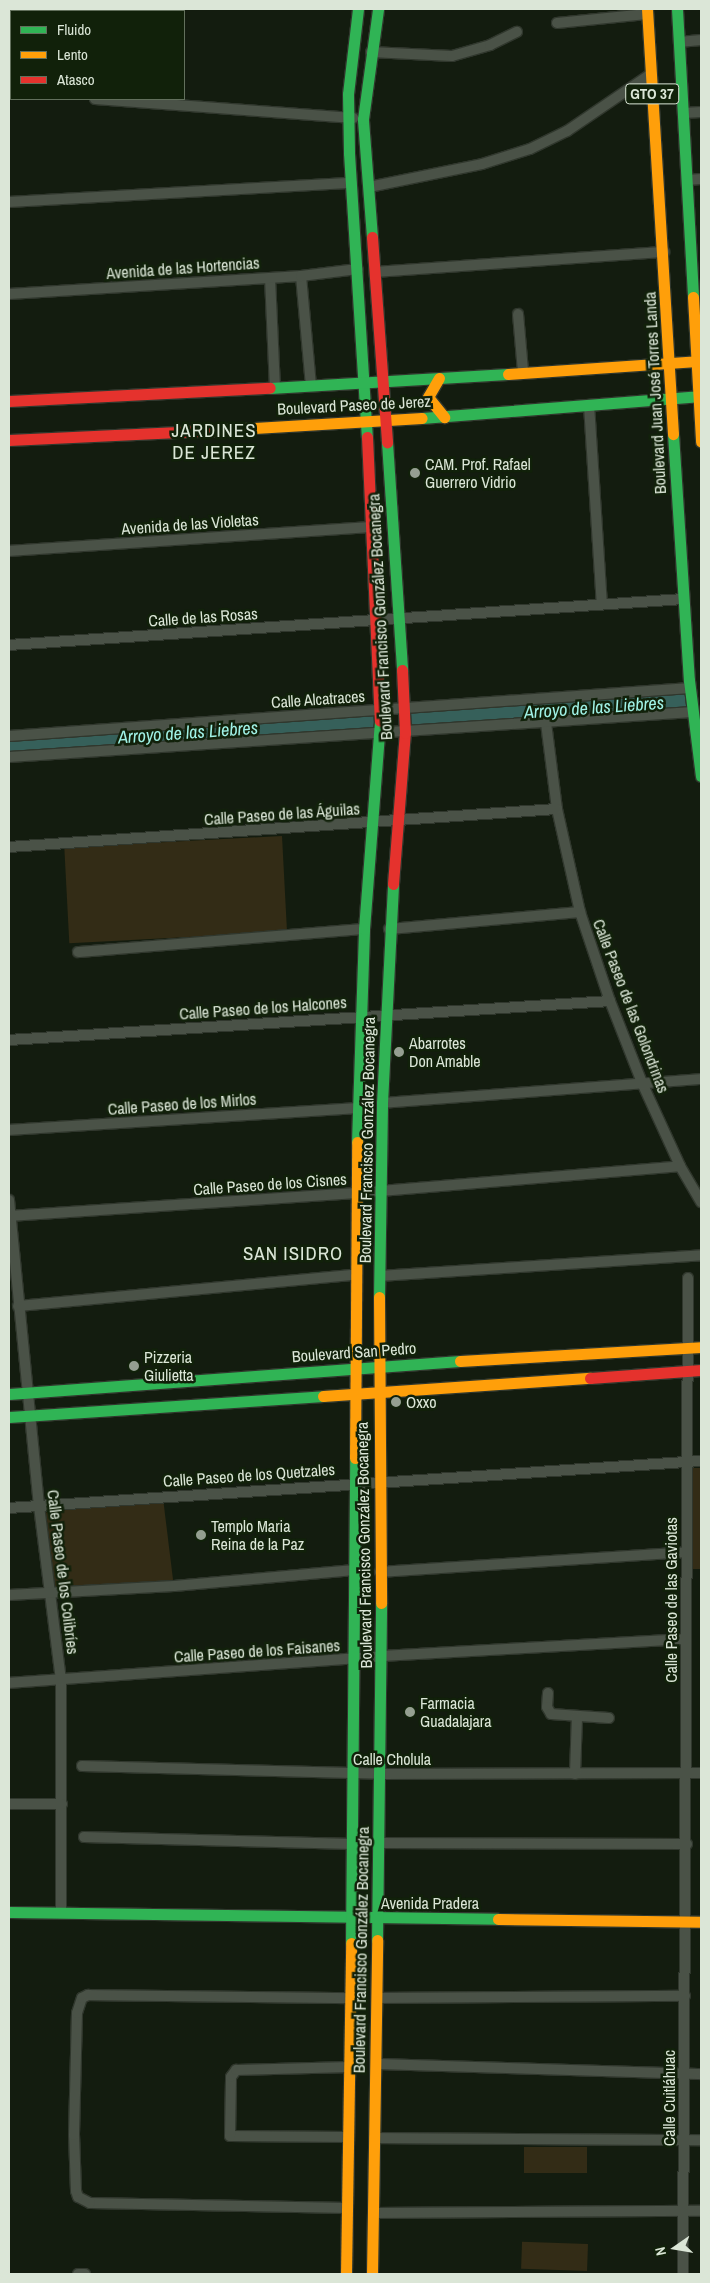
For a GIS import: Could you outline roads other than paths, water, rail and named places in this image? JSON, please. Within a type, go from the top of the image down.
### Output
[{"type":"main road","name":"Boulevard Francisco González Bocanegra","points":[[346,2274],[352,1998],[354,1774],[356,1108],[364,929],[371,823],[382,710],[358,269],[350,183],[348,117],[358,9]]},
{"type":"main road","name":"Boulevard Francisco González Bocanegra","points":[[372,2274],[382,1656],[378,1366],[382,1103],[389,930],[396,821],[405,733],[400,618],[384,421],[376,272],[363,119],[378,9]]},
{"type":"main road","name":"GTO 37","points":[[677,9],[687,180],[696,249],[701,442]]},
{"type":"main road","name":"Boulevard Juan José Torres Landa","points":[[647,12],[671,363],[683,599],[690,688],[701,776]]},
{"type":"main road","name":"Boulevard Paseo de Jerez","points":[[9,401],[382,383],[523,371],[699,361]]},
{"type":"main road","points":[[439,378],[428,397],[432,406],[444,416]]},
{"type":"main road","name":"Boulevard Paseo de Jerez","points":[[9,440],[365,423],[700,396]]},
{"type":"main road","name":"Boulevard San Pedro","points":[[9,1394],[378,1366],[701,1347]]},
{"type":"main road","points":[[9,1417],[354,1391],[701,1370]]},
{"type":"main road","name":"Avenida Pradera","points":[[9,1912],[352,1919],[701,1922]]},
{"type":"street","points":[[557,22],[647,12]]},
{"type":"street","points":[[371,52],[452,56],[490,45],[517,32]]},
{"type":"street","points":[[679,42],[701,40]]},
{"type":"street","points":[[369,187],[482,164],[530,149],[567,131],[651,74]]},
{"type":"street","points":[[109,100],[363,119]]},
{"type":"street","points":[[683,113],[701,112]]},
{"type":"street","points":[[687,180],[701,179]]},
{"type":"street","points":[[9,202],[350,183]]},
{"type":"street","points":[[376,272],[664,252]]},
{"type":"street","name":"Avenida de las Hortencias","points":[[9,294],[302,276],[358,269]]},
{"type":"street","points":[[302,276],[311,385]]},
{"type":"street","points":[[270,278],[275,387]]},
{"type":"street","points":[[518,314],[523,371]]},
{"type":"street","points":[[589,405],[602,604]]},
{"type":"street","name":"Avenida de las Violetas","points":[[9,552],[372,527]]},
{"type":"street","name":"Calle de las Rosas","points":[[9,645],[683,599]]},
{"type":"street","name":"Calle Alcatraces","points":[[9,736],[690,688]]},
{"type":"street","points":[[9,757],[405,733],[693,712]]},
{"type":"street","name":"Calle Paseo de las Golondrinas","points":[[546,722],[556,810],[580,912],[610,1001],[643,1085],[680,1166],[701,1202]]},
{"type":"street","name":"Calle Paseo de las Águilas","points":[[9,847],[556,810]]},
{"type":"street","points":[[389,930],[580,912]]},
{"type":"street","points":[[78,952],[364,929]]},
{"type":"street","name":"Calle Paseo de los Halcones","points":[[9,1040],[386,1014],[610,1001]]},
{"type":"street","points":[[382,1103],[643,1085],[701,1079]]},
{"type":"street","name":"Calle Paseo de los Mirlos","points":[[9,1130],[356,1108]]},
{"type":"street","name":"Calle Paseo de los Cisnes","points":[[10,1216],[382,1191],[680,1166]]},
{"type":"street","name":"Calle Paseo de los Colibríes","points":[[9,1200],[39,1506],[61,1680],[61,1912]]},
{"type":"street","points":[[380,1276],[701,1255]]},
{"type":"street","points":[[18,1306],[354,1276]]},
{"type":"street","name":"Calle Paseo de las Gaviotas","points":[[685,1922],[687,1844],[686,1462],[689,1348],[688,1278]]},
{"type":"street","name":"Calle Paseo de los Quetzales","points":[[9,1508],[701,1461]]},
{"type":"street","points":[[380,1572],[686,1552]]},
{"type":"street","points":[[9,1595],[174,1586],[354,1570]]},
{"type":"street","name":"Calle Paseo de los Faisanes","points":[[9,1683],[382,1656],[686,1639]]},
{"type":"street","points":[[548,1693],[547,1707],[551,1714],[609,1718]]},
{"type":"street","points":[[575,1774],[577,1717]]},
{"type":"street","name":"Calle Cholula","points":[[82,1766],[354,1774],[701,1773]]},
{"type":"street","points":[[9,1804],[62,1804]]},
{"type":"street","points":[[84,1837],[353,1844]]},
{"type":"street","points":[[378,1843],[687,1844]]},
{"type":"street","name":"Calle Cuitláhuac","points":[[683,2274],[685,1922]]},
{"type":"street","points":[[348,2208],[90,2203],[78,2197],[74,2135],[77,2013],[82,1998],[110,1994],[352,1998]]},
{"type":"street","points":[[377,1998],[685,1996]]},
{"type":"street","points":[[376,2064],[701,2074]]},
{"type":"street","points":[[349,2137],[230,2136],[231,2077],[233,2073],[242,2068],[350,2067]]},
{"type":"street","points":[[374,2138],[701,2140]]},
{"type":"street","points":[[374,2213],[701,2211]]},
{"type":"street","points":[[78,2274],[85,2274]]},
{"type":"waterway","name":"Arroyo de las Liebres","points":[[418,719],[680,702]]},
{"type":"waterway","name":"Arroyo de las Liebres","points":[[9,745],[367,722]]},
{"type":"place","name":"CAM. Prof. Rafael Guerrero Vidrio","points":[[415,473]]},
{"type":"place","name":"Abarrotes Don Amable","points":[[399,1052]]},
{"type":"place","name":"Pizzeria Giulietta","points":[[134,1366]]},
{"type":"place","name":"Oxxo","points":[[396,1402]]},
{"type":"place","name":"Templo Maria Reina de la Paz","points":[[201,1535]]},
{"type":"place","name":"Farmacia Guadalajara","points":[[410,1712]]},
{"type":"district","name":"JARDINES DE JEREZ","points":[[214,442]]},
{"type":"district","name":"SAN ISIDRO","points":[[293,1254]]}]
